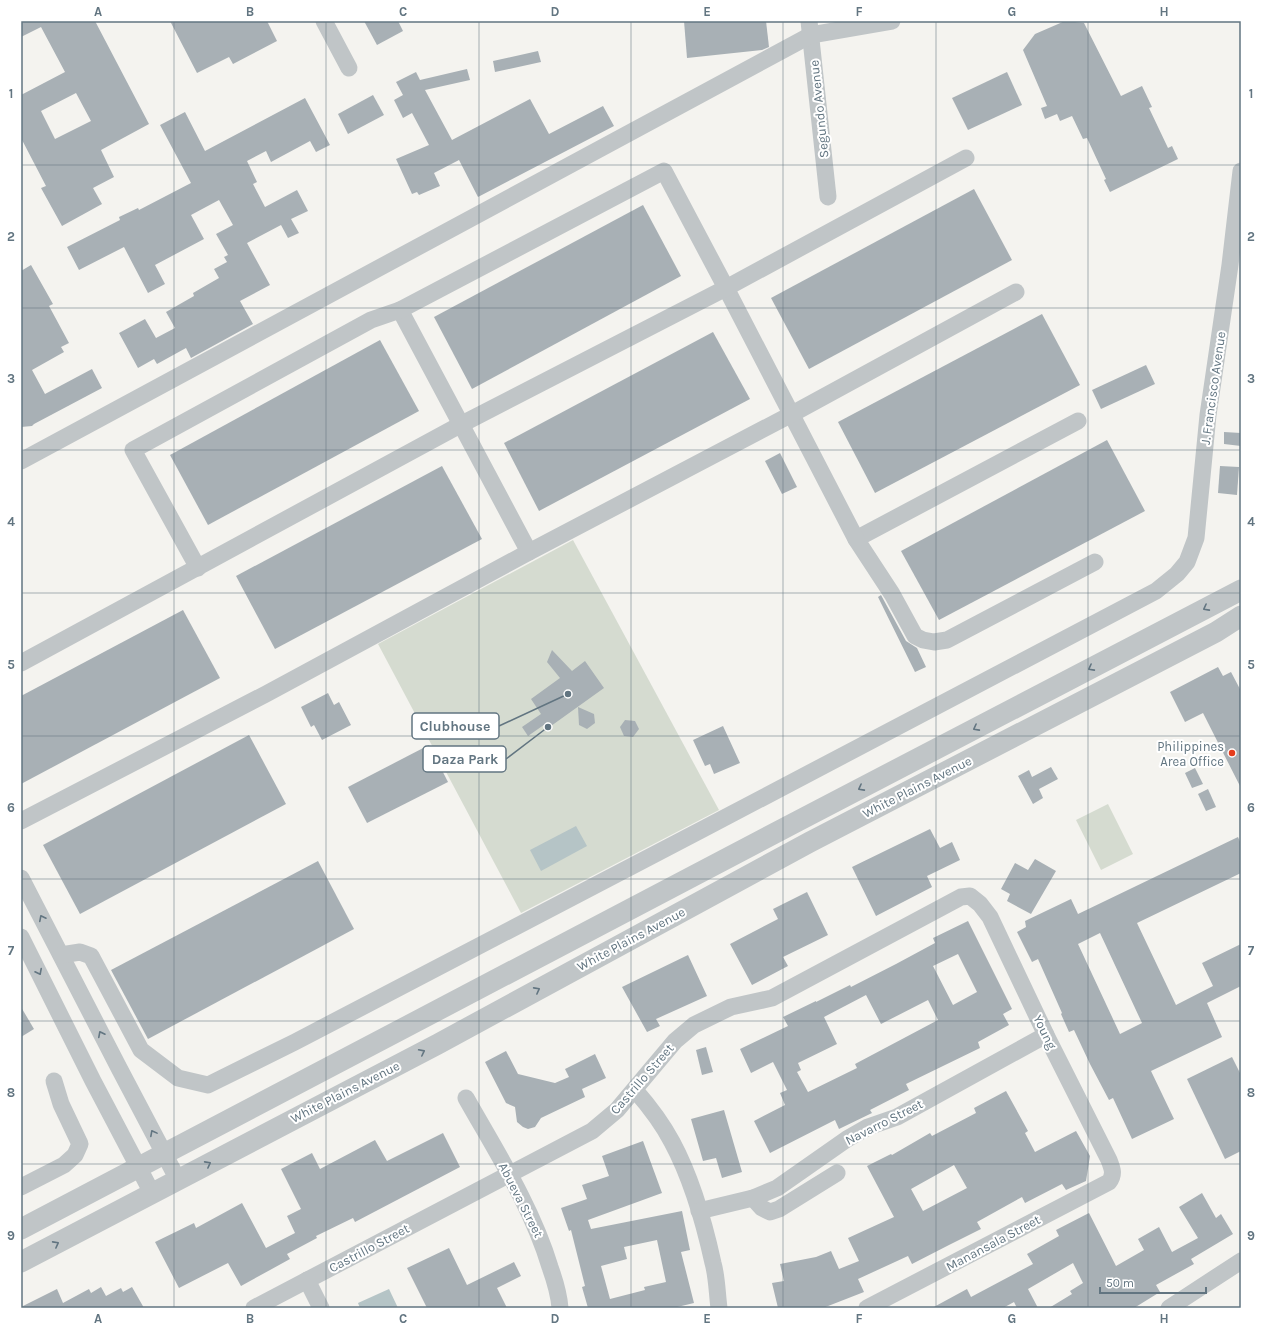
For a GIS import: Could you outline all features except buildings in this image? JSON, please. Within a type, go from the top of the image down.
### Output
[{"type":"street","points":[[324,21],[349,68]]},
{"type":"street","points":[[21,460],[810,28],[892,21]]},
{"type":"street","name":"Segundo Avenue","points":[[810,28],[828,197]]},
{"type":"street","points":[[21,663],[460,425],[726,288],[966,158]]},
{"type":"street","points":[[198,568],[133,450],[371,320],[400,310],[664,171],[856,539],[892,594],[916,636],[923,640],[934,642],[947,640],[1096,562]]},
{"type":"street","name":"J. Francisco Avenue","points":[[60,955],[80,952],[91,956],[141,1050],[178,1078],[208,1084],[295,1042],[1156,591],[1177,574],[1187,562],[1196,538],[1208,416],[1230,265],[1241,171]]},
{"type":"street","points":[[21,821],[266,694],[529,552],[792,414],[1016,292]]},
{"type":"street","points":[[400,310],[529,552]]},
{"type":"street","points":[[856,539],[1078,422]]},
{"type":"street","name":"White Plains Avenue","points":[[21,1229],[1241,590]]},
{"type":"street","name":"White Plains Avenue","points":[[21,1262],[438,1044],[810,842],[1216,632],[1241,616]]},
{"type":"street","points":[[1216,632],[1241,631]]},
{"type":"street","points":[[798,821],[810,842]]},
{"type":"street","points":[[21,878],[178,1180]]},
{"type":"street","name":"Young","points":[[970,896],[980,904],[990,917],[1114,1173]]},
{"type":"street","name":"Castrillo Street","points":[[254,1308],[592,1131],[617,1110],[675,1041],[694,1025],[732,1007],[772,998],[961,897],[970,896]]},
{"type":"street","points":[[21,937],[93,1081],[152,1193]]},
{"type":"street","name":"Navarro Street","points":[[699,1210],[753,1198],[777,1188],[868,1127],[897,1117],[1046,1035]]},
{"type":"street","points":[[21,1187],[64,1165],[75,1154],[80,1144],[61,1104],[54,1081]]},
{"type":"street","points":[[635,1090],[654,1112],[672,1141],[687,1175],[699,1210],[714,1264],[719,1308]]},
{"type":"street","name":"Abueva Street","points":[[466,1098],[530,1213],[545,1250],[559,1296],[560,1308]]},
{"type":"street","points":[[753,1198],[762,1208],[770,1212],[779,1209],[837,1173]]},
{"type":"street","name":"Manansala Street","points":[[867,1308],[1109,1182],[1114,1173]]},
{"type":"street","points":[[1169,1308],[1189,1303],[1241,1261]]},
{"type":"street","points":[[307,1280],[321,1308]]},
{"type":"shaded area","points":[[573,540],[719,810],[521,913],[378,644]]},
{"type":"shaded area","points":[[1108,804],[1133,854],[1101,870],[1076,820]]},
{"type":"shaded area","points":[[576,826],[587,846],[541,871],[530,850]]},
{"type":"shaded area","points":[[389,1289],[398,1308],[360,1308],[358,1303]]},
{"type":"place","name":"Clubhouse","points":[[568,694]]},
{"type":"place","name":"Daza Park","points":[[548,727]]},
{"type":"place","name":"Philippines Area Office","points":[[1232,753]]}]
